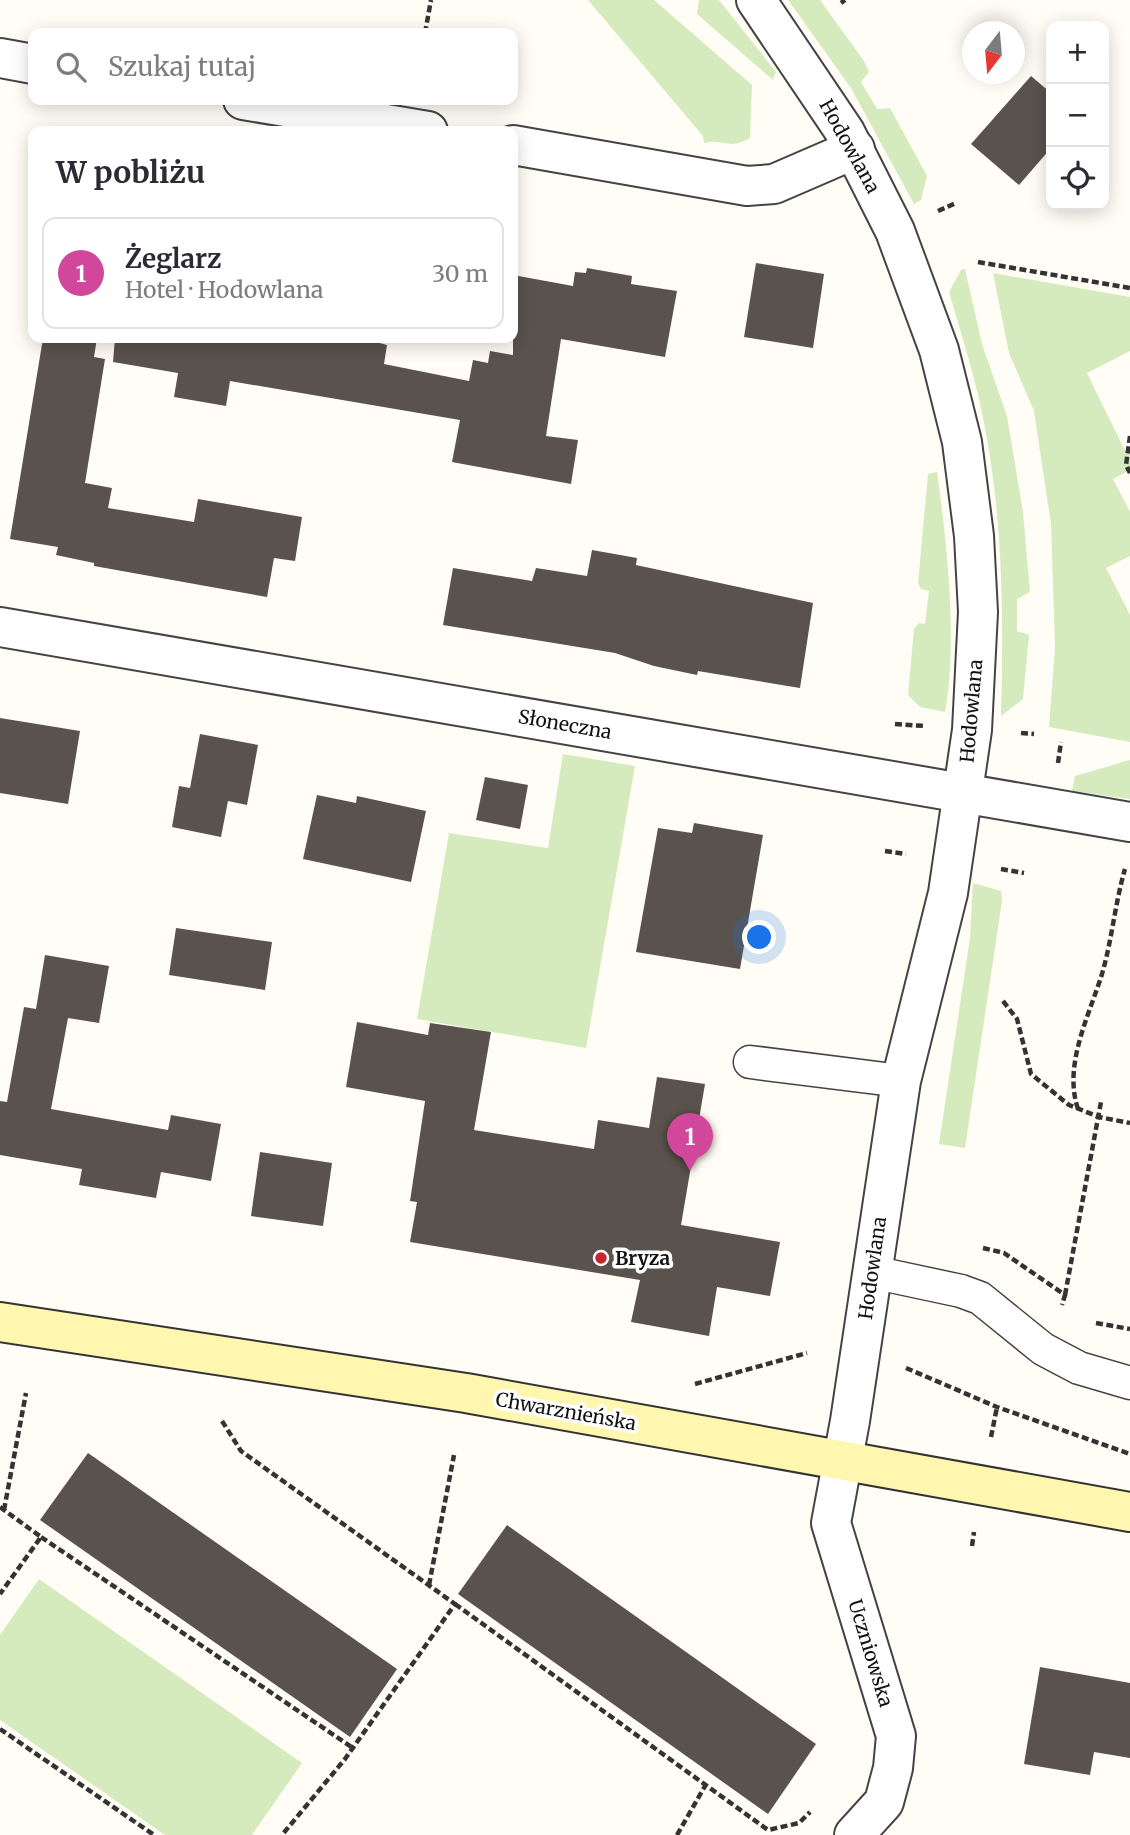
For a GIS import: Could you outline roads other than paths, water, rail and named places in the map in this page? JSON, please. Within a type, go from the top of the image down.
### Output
[{"type":"main road","name":"Chwarznieńska","points":[[0,1322],[466,1393],[1130,1511]]},
{"type":"street","name":"Hodowlana","points":[[756,0],[811,78],[855,149],[911,271],[939,350],[962,442],[974,536],[978,612],[972,730],[948,893],[901,1081],[843,1461]]},
{"type":"street","points":[[0,58],[28,63]]},
{"type":"street","points":[[273,105],[398,126]]},
{"type":"street","points":[[518,146],[747,186],[774,184],[855,149]]},
{"type":"street","name":"Słoneczna","points":[[0,627],[1130,822]]},
{"type":"street","name":"Uczniowska","points":[[843,1461],[831,1523],[897,1736],[893,1768],[884,1802],[854,1835]]},
{"type":"lane","points":[[750,1062],[901,1081]]},
{"type":"lane","points":[[872,1272],[961,1291],[979,1298],[1043,1349],[1079,1368],[1130,1383]]},
{"type":"place","name":"Żeglarz","points":[[690,1171]]},
{"type":"place","name":"Bryza","points":[[601,1258]]}]
